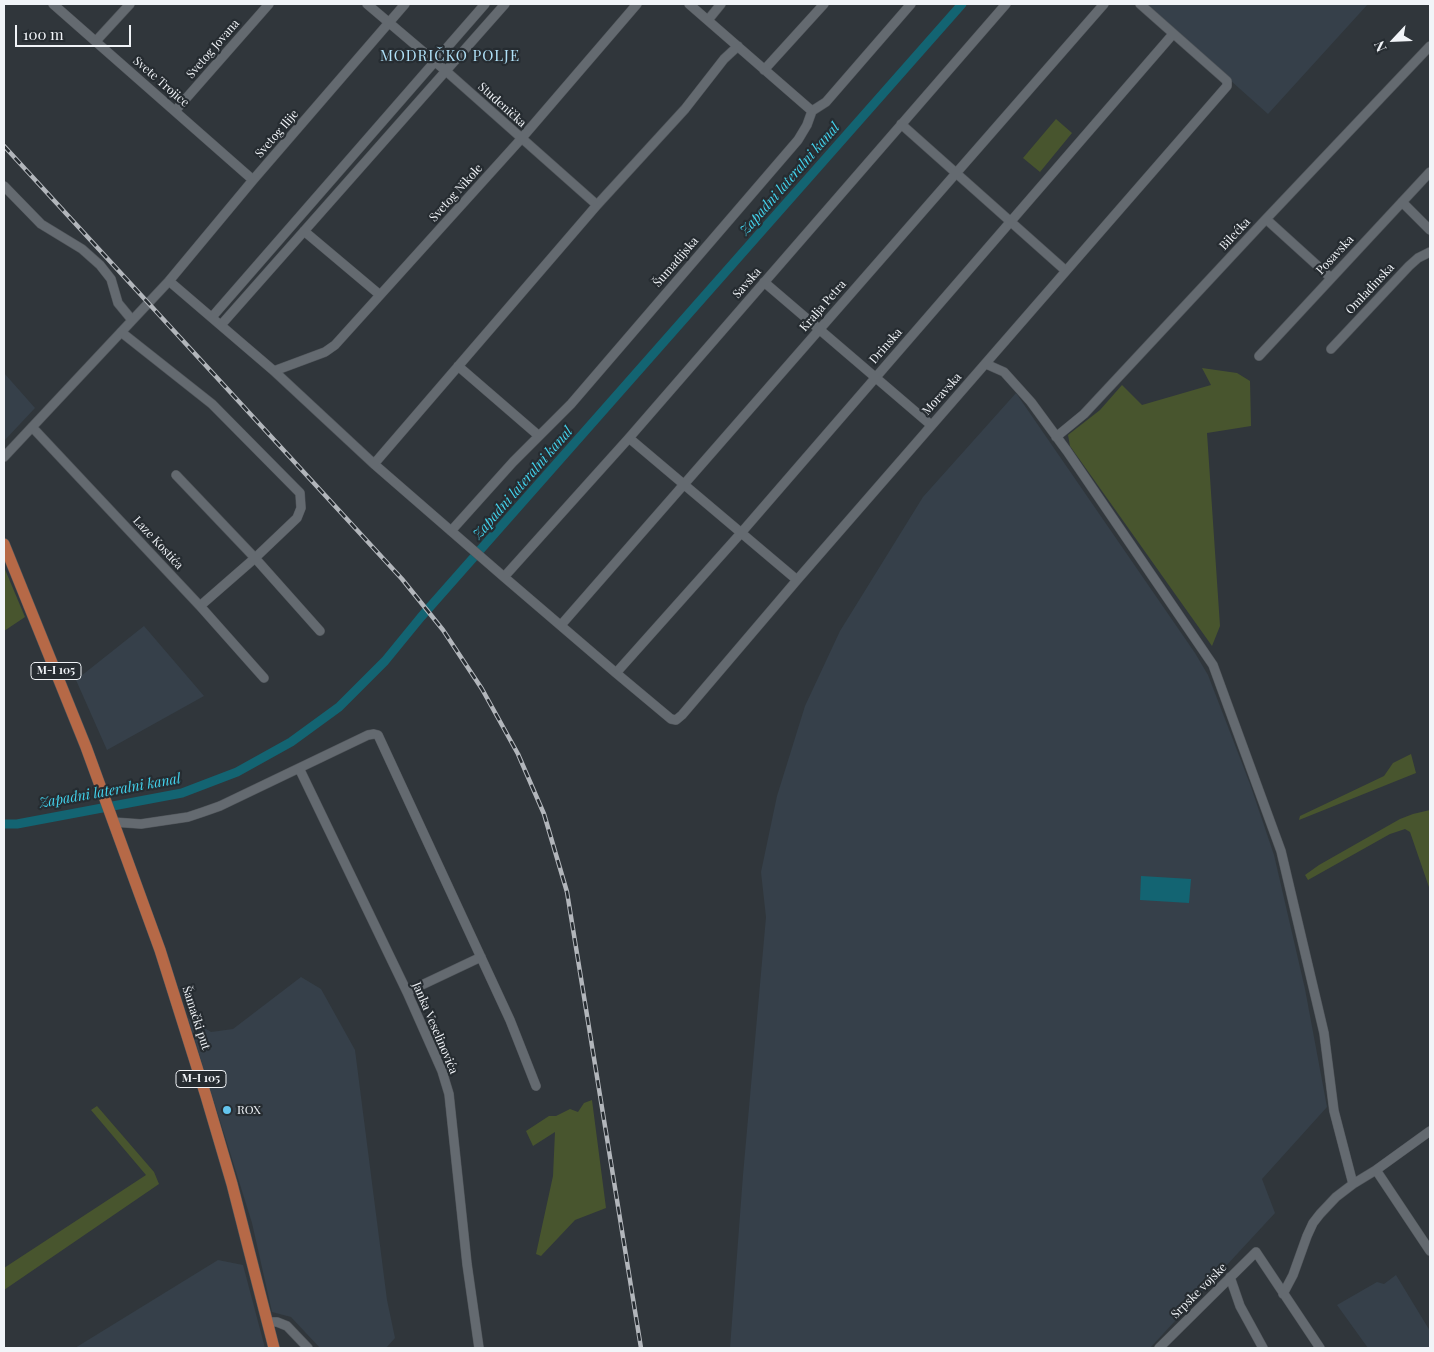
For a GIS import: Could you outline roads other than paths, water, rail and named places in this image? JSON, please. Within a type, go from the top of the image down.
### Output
[{"type":"main road","name":"M-I 105","points":[[4,544],[112,818]]},
{"type":"main road","name":"Šamački put","points":[[112,818],[160,950],[206,1096],[232,1184],[274,1348]]},
{"type":"street","name":"Svete Trojice","points":[[53,4],[253,180]]},
{"type":"street","points":[[96,41],[130,4]]},
{"type":"street","name":"Svetog Jovana","points":[[175,111],[269,4]]},
{"type":"street","name":"Studenička","points":[[367,4],[435,61],[597,205]]},
{"type":"street","name":"Svetog Ilije","points":[[4,456],[169,281],[404,4]]},
{"type":"street","points":[[212,318],[485,4]]},
{"type":"street","points":[[221,325],[505,4]]},
{"type":"street","name":"Svetog Nikole","points":[[274,371],[325,352],[335,345],[521,139],[637,4]]},
{"type":"street","points":[[689,4],[812,111]]},
{"type":"street","points":[[708,20],[721,4]]},
{"type":"street","points":[[764,70],[824,4]]},
{"type":"street","name":"Šumadijska","points":[[451,531],[571,404],[798,140],[807,125],[812,111],[826,102],[911,4]]},
{"type":"street","name":"Savska","points":[[504,577],[629,438],[1006,4]]},
{"type":"street","name":"Kralja Petra","points":[[561,626],[1104,4]]},
{"type":"street","points":[[1140,4],[1173,34]]},
{"type":"street","name":"Moravska","points":[[616,673],[671,719],[676,720],[682,715],[931,425],[1224,90],[1228,84],[1227,81],[1173,34]]},
{"type":"street","name":"Drinska","points":[[616,673],[741,533],[1173,34]]},
{"type":"street","points":[[374,464],[597,205],[678,116],[724,59],[738,46]]},
{"type":"street","name":"Bilećka","points":[[1056,437],[1084,414],[1266,218],[1430,46]]},
{"type":"street","points":[[900,124],[1066,271]]},
{"type":"street","name":"Posavska","points":[[1259,356],[1430,172]]},
{"type":"street","points":[[4,186],[41,224],[82,249],[100,265],[111,279],[118,303],[132,320]]},
{"type":"street","points":[[1402,202],[1430,230]]},
{"type":"street","points":[[1266,218],[1330,278]]},
{"type":"street","points":[[304,231],[380,296]]},
{"type":"street","name":"Omladinska","points":[[1331,349],[1409,266],[1418,258],[1430,252]]},
{"type":"street","points":[[169,281],[274,371],[374,464],[481,558],[616,673]]},
{"type":"street","points":[[764,282],[931,425]]},
{"type":"street","points":[[121,332],[212,404],[300,493],[302,508],[296,518],[256,558],[200,606]]},
{"type":"street","points":[[986,364],[997,368],[1011,378],[1031,402],[1067,451],[1213,665],[1281,852],[1324,1033],[1334,1112],[1353,1184]]},
{"type":"street","points":[[458,366],[539,436]]},
{"type":"street","name":"Laze Kostića","points":[[32,427],[200,606],[264,678]]},
{"type":"street","points":[[629,438],[797,580]]},
{"type":"street","points":[[176,475],[256,558],[320,631]]},
{"type":"street","points":[[112,818],[141,824],[196,814],[220,806],[368,735],[374,734],[378,736],[510,1020],[536,1086]]},
{"type":"street","name":"Janka Veselinovića","points":[[299,768],[407,992],[442,1071],[449,1094],[466,1255],[479,1348]]},
{"type":"street","points":[[407,992],[481,957]]},
{"type":"street","points":[[1320,1348],[1283,1294],[1293,1275],[1313,1223],[1336,1197],[1430,1130]]},
{"type":"street","points":[[1376,1170],[1430,1251]]},
{"type":"street","name":"Srpske vojske","points":[[1160,1348],[1256,1252],[1283,1294]]},
{"type":"street","points":[[1230,1278],[1240,1306],[1262,1348]]},
{"type":"street","points":[[267,1322],[277,1322],[287,1326],[308,1348]]},
{"type":"water","points":[[1141,876],[1191,879],[1189,903],[1140,900]]},
{"type":"waterway","name":"Zapadni lateralni kanal","points":[[4,824],[17,824],[182,793],[237,772],[291,742],[339,707],[385,661],[421,617],[962,4]]},
{"type":"railway","points":[[4,146],[402,579],[443,630],[482,689],[518,754],[544,814],[567,892],[641,1348]]},
{"type":"place","name":"ROX","points":[[227,1110]]},
{"type":"district","name":"MODRIČKO POLJE","points":[[450,56]]}]
